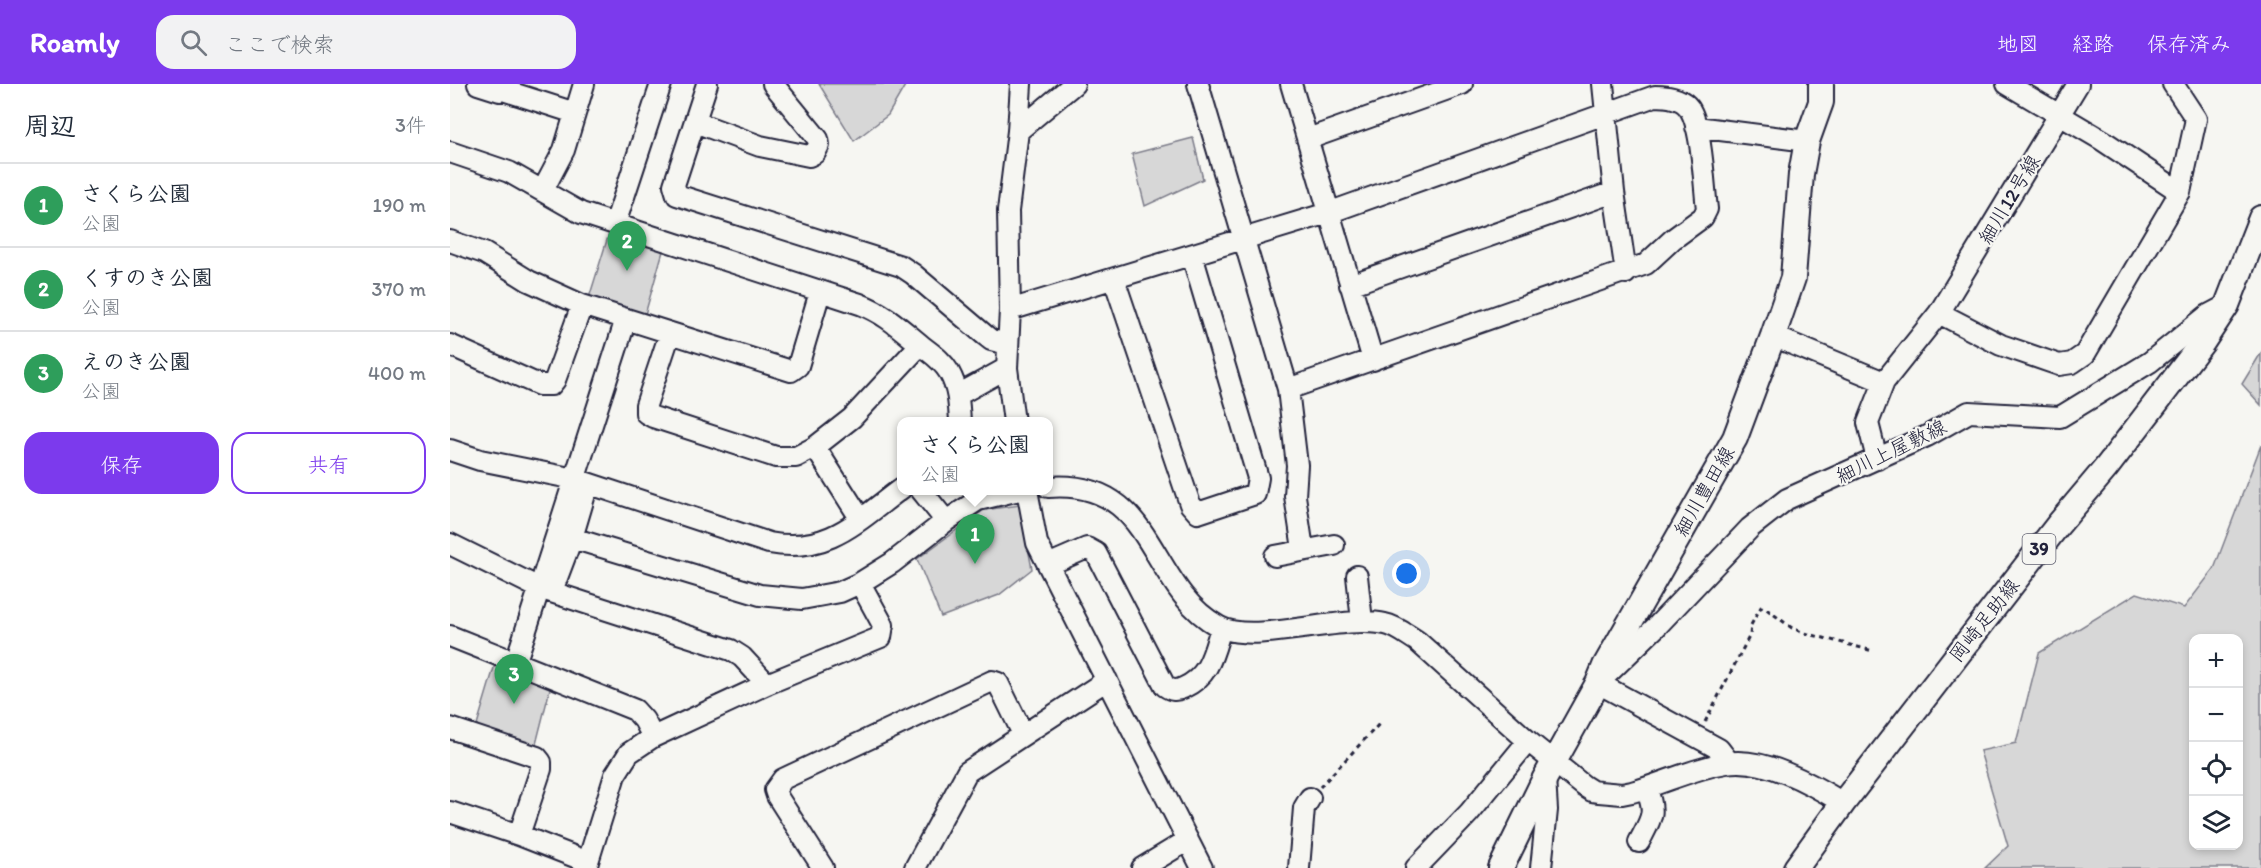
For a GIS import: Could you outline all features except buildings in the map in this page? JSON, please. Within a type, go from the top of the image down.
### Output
[{"type":"main road","name":"細川豊田線","points":[[1501,868],[1605,666],[1735,438],[1793,278],[1801,174],[1807,141],[1821,102],[1821,84]]},
{"type":"main road","name":"岡崎足助線","points":[[1796,868],[1843,803],[2195,352],[2227,304],[2261,218]]},
{"type":"street","points":[[478,84],[504,87],[574,113]]},
{"type":"street","points":[[543,190],[564,150],[584,84]]},
{"type":"street","points":[[615,224],[661,84]]},
{"type":"street","points":[[707,84],[674,185],[677,195],[901,266],[991,340],[1008,344]]},
{"type":"street","points":[[695,122],[760,146],[809,156],[815,153],[819,145],[818,139],[773,84]]},
{"type":"street","points":[[1013,417],[1007,368],[1010,310],[1008,211],[1018,131],[1021,84]]},
{"type":"street","points":[[1018,131],[1074,84]]},
{"type":"street","points":[[1198,84],[1288,389],[1297,465],[1295,496],[1303,549]]},
{"type":"street","points":[[1291,84],[1373,360]]},
{"type":"street","points":[[1308,139],[1462,84]]},
{"type":"street","points":[[1603,84],[1614,192],[1626,273]]},
{"type":"street","points":[[2007,84],[2102,140],[2180,192]]},
{"type":"street","name":"細川12号線","points":[[1877,459],[1868,423],[1884,382],[1940,313],[2078,84]]},
{"type":"street","points":[[1940,313],[2001,345],[2059,365],[2072,363],[2085,354],[2180,192],[2196,119],[2173,84]]},
{"type":"street","points":[[1010,310],[1328,213],[1655,96],[1677,99],[1689,107],[1696,127],[1707,209],[1700,220],[1673,239],[1646,264],[1626,273],[1288,389]]},
{"type":"street","points":[[1696,127],[1807,141]]},
{"type":"street","points":[[450,152],[496,166],[581,213],[860,304],[881,313],[906,330],[948,370],[958,395],[960,417]]},
{"type":"street","points":[[1350,285],[1614,192]]},
{"type":"street","points":[[450,241],[484,253],[529,281],[582,305],[792,371],[798,366],[820,292]]},
{"type":"street","points":[[1114,279],[1190,504],[1198,513],[1255,494],[1258,478],[1192,255]]},
{"type":"street","name":"細川上屋敷線","points":[[1598,683],[1766,513],[1786,499],[1927,436],[1969,412],[2060,417],[2150,362],[2208,315],[2227,304]]},
{"type":"street","points":[[450,345],[539,385],[551,385],[555,380],[582,305]]},
{"type":"street","points":[[515,664],[545,589],[582,482],[626,319]]},
{"type":"street","points":[[670,333],[646,405],[646,413],[652,417],[776,457],[796,457],[815,447],[852,418],[920,345]]},
{"type":"street","points":[[1773,336],[1884,382]]},
{"type":"street","points":[[958,395],[1007,368]]},
{"type":"street","points":[[815,447],[860,518]]},
{"type":"street","points":[[450,450],[480,460],[582,482],[769,543],[782,545],[802,546],[824,541],[839,534],[897,492]]},
{"type":"street","points":[[545,589],[572,538],[582,482]]},
{"type":"street","points":[[1053,487],[1078,486],[1095,492],[1125,510],[1141,528],[1185,596],[1206,619],[1221,628],[1256,632],[1362,621],[1386,624],[1417,641],[1528,741],[1550,770],[1592,791],[1622,794],[1729,762],[1773,768],[1794,776],[1843,803]]},
{"type":"street","points":[[925,495],[946,521]]},
{"type":"street","points":[[572,538],[743,591],[776,598],[802,599],[840,592],[860,583],[892,563],[946,521],[978,500],[998,495]]},
{"type":"street","points":[[1028,495],[1034,535],[1048,565],[1202,868]]},
{"type":"street","points":[[450,544],[545,589],[731,650],[742,657],[767,684]]},
{"type":"street","points":[[1275,556],[1334,545]]},
{"type":"street","points":[[1048,565],[1087,548],[1096,553],[1165,686],[1170,690],[1176,691],[1202,676],[1211,659],[1221,628]]},
{"type":"street","points":[[1357,576],[1362,621]]},
{"type":"street","points":[[450,812],[519,835],[587,865],[620,765],[629,753],[653,737],[767,684],[881,637],[883,625],[860,583]]},
{"type":"street","points":[[450,636],[515,664],[635,710],[644,720],[653,737]]},
{"type":"street","points":[[915,868],[967,772],[1107,680]]},
{"type":"street","points":[[823,868],[777,796],[775,790],[783,779],[992,681],[998,683],[1023,734]]},
{"type":"street","points":[[1598,683],[1719,749],[1729,762]]},
{"type":"street","points":[[450,728],[537,757],[541,762],[541,769],[519,835]]},
{"type":"street","points":[[1416,868],[1469,813],[1528,741]]},
{"type":"street","points":[[1541,868],[1550,770]]},
{"type":"street","points":[[1639,843],[1651,820],[1654,808],[1646,788]]},
{"type":"street","points":[[1299,868],[1304,808],[1310,798]]},
{"type":"street","points":[[1142,868],[1188,840]]},
{"type":"path","points":[[1697,736],[1750,635],[1751,625],[1761,608],[1765,608],[1799,630],[1873,651]]},
{"type":"path","points":[[1310,798],[1380,723]]},
{"type":"shaded area","points":[[819,84],[906,84],[888,115],[854,141]]},
{"type":"shaded area","points":[[1193,138],[1203,179],[1145,206],[1132,154]]},
{"type":"shaded area","points":[[611,227],[665,244],[644,318],[589,298]]},
{"type":"shaded area","points":[[2261,353],[2261,405],[2242,384]]},
{"type":"shaded area","points":[[2261,445],[2261,868],[1985,868],[2008,846],[1980,751],[2016,743],[2039,653],[2137,593],[2184,608],[2214,569]]},
{"type":"shaded area","points":[[1020,505],[1032,569],[999,595],[941,617],[917,559],[984,510]]},
{"type":"shaded area","points":[[496,661],[552,681],[535,748],[476,728]]},
{"type":"place","name":"くすのき公園","points":[[627,271]]},
{"type":"place","name":"さくら公園","points":[[975,564]]},
{"type":"place","name":"えのき公園","points":[[514,704]]}]
